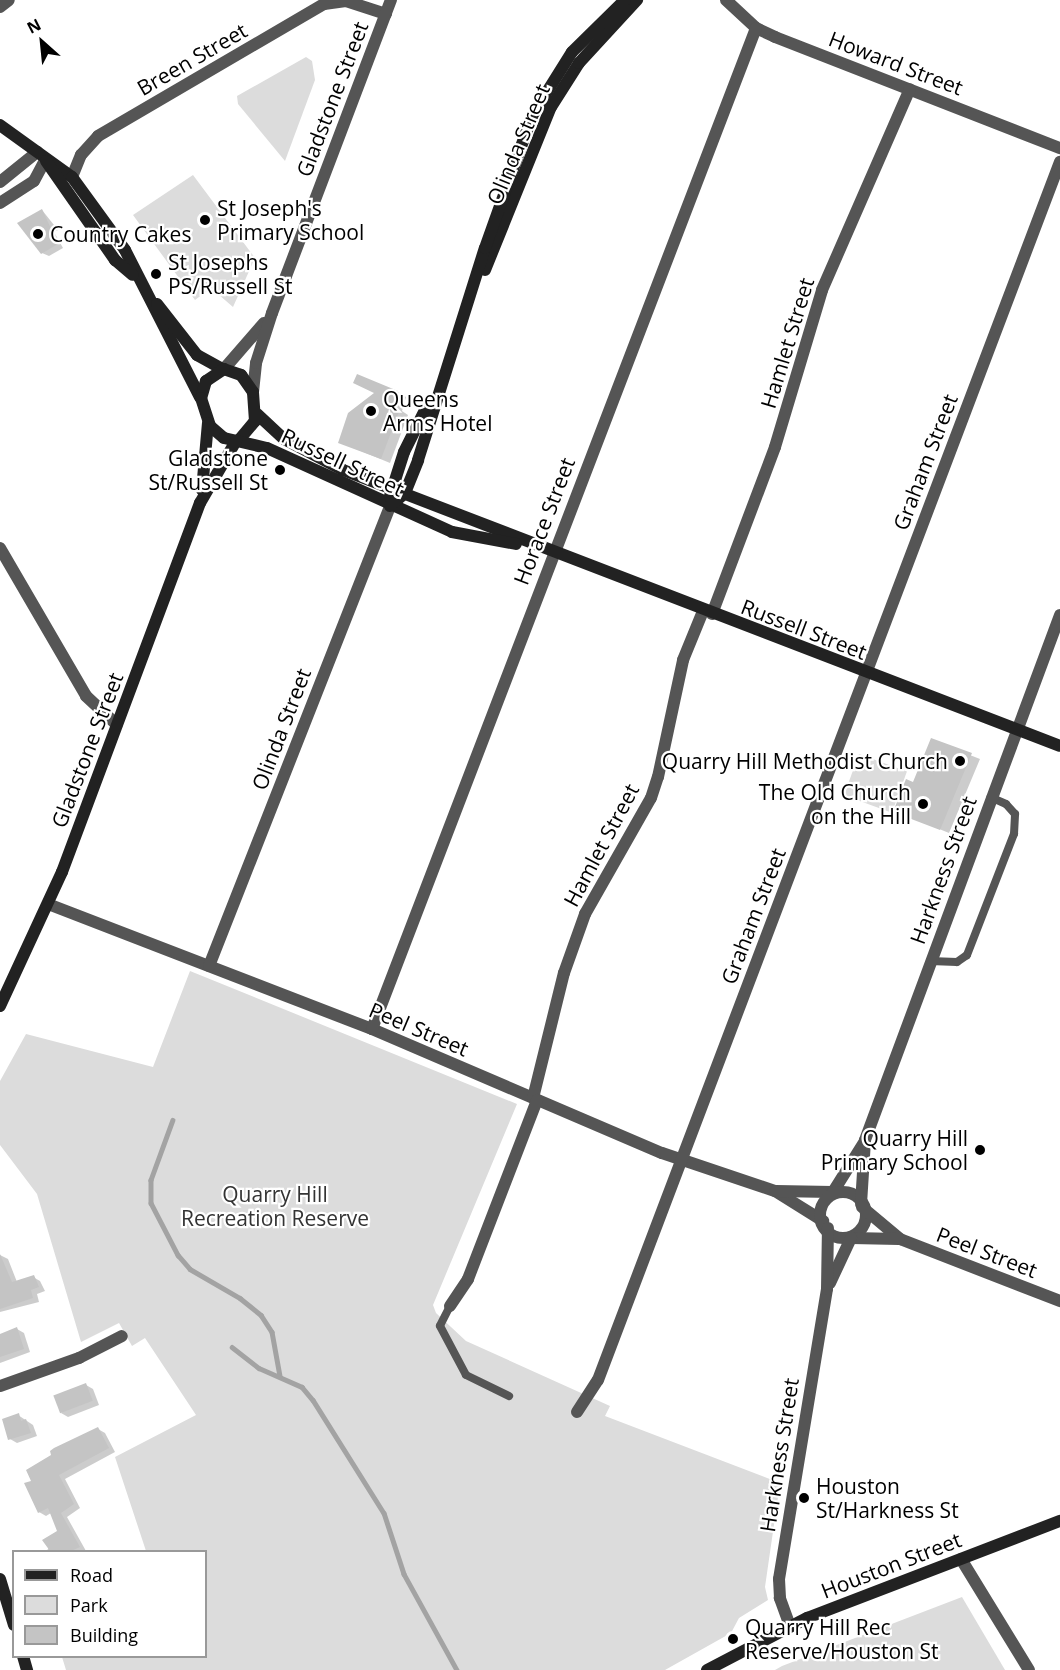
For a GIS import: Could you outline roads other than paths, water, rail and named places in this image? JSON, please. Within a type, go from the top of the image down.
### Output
[{"type":"main road","name":"Olinda Street","points":[[462,322],[484,248],[540,100],[572,52],[625,0]]},
{"type":"main road","name":"Olinda Street","points":[[390,506],[405,494],[462,322],[552,107],[579,63],[637,0]]},
{"type":"main road","points":[[0,125],[72,177],[125,250],[135,276],[201,398],[208,423],[217,433],[237,441],[249,432],[257,414],[253,392],[241,375],[223,369],[197,355],[135,276],[115,260],[41,156]]},
{"type":"main road","points":[[201,398],[206,381],[223,369]]},
{"type":"main road","name":"Olinda Street","points":[[390,506],[390,488],[442,378]]},
{"type":"main road","name":"Russell Street","points":[[257,414],[274,432],[305,452],[390,488],[553,554],[1060,746]]},
{"type":"main road","name":"Gladstone Street","points":[[200,503],[208,423]]},
{"type":"main road","name":"Russell Street","points":[[237,441],[287,456],[390,506],[452,532],[535,547]]},
{"type":"main road","name":"Gladstone Street","points":[[0,1006],[48,904],[200,503],[237,441]]},
{"type":"main road","name":"Houston Street","points":[[707,1670],[790,1626],[1060,1521]]},
{"type":"main road","points":[[0,1579],[12,1618]]},
{"type":"street","points":[[0,7],[9,0]]},
{"type":"street","name":"Gladstone Street","points":[[253,392],[256,363],[272,312],[391,0]]},
{"type":"street","name":"Howard Street","points":[[726,0],[756,28],[1060,148]]},
{"type":"street","name":"Breen Street","points":[[72,177],[81,155],[98,136],[324,4],[346,1],[386,14]]},
{"type":"street","name":"Horace Street","points":[[372,1029],[756,28]]},
{"type":"street","name":"Hamlet Street","points":[[450,1306],[468,1279],[535,1099],[564,973],[585,914],[647,806],[658,777],[683,660],[707,613],[775,447],[822,290],[910,89]]},
{"type":"street","points":[[2,176],[41,156]]},
{"type":"street","points":[[0,203],[34,181],[41,156]]},
{"type":"street","name":"Graham Street","points":[[577,1412],[598,1380],[1060,162]]},
{"type":"street","name":"Gladstone Street","points":[[223,369],[254,339],[272,312]]},
{"type":"street","name":"Olinda Street","points":[[209,966],[390,506]]},
{"type":"street","points":[[0,548],[86,696],[117,725]]},
{"type":"street","name":"Harkness Street","points":[[832,1192],[865,1140],[1015,729],[1060,615]]},
{"type":"street","name":"Peel Street","points":[[48,904],[372,1029],[680,1160],[775,1191],[825,1225]]},
{"type":"street","name":"Harkness Street","points":[[862,1206],[865,1140]]},
{"type":"street","name":"Peel Street","points":[[775,1191],[832,1192]]},
{"type":"street","points":[[832,1192],[848,1192],[862,1206],[863,1227],[852,1238],[837,1237],[825,1225],[822,1203],[832,1192]]},
{"type":"street","name":"Peel Street","points":[[862,1206],[900,1239],[1060,1301]]},
{"type":"street","name":"Harkness Street","points":[[790,1626],[780,1598],[779,1579],[827,1289],[825,1225]]},
{"type":"street","name":"Peel Street","points":[[852,1238],[900,1239]]},
{"type":"street","name":"Harkness Street","points":[[827,1289],[852,1238]]},
{"type":"street","points":[[0,1386],[79,1358],[122,1336]]},
{"type":"street","points":[[961,1559],[1029,1670]]},
{"type":"lane","points":[[930,961],[957,962],[967,955],[1014,834],[1016,817],[1010,807],[990,797]]},
{"type":"lane","points":[[450,1306],[441,1326],[466,1375],[509,1396]]},
{"type":"waterway","points":[[173,1120],[151,1180],[151,1203],[178,1255],[190,1269],[240,1298],[261,1315],[272,1332],[280,1376]]},
{"type":"waterway","points":[[232,1347],[259,1368],[302,1387],[313,1400],[384,1513],[404,1574],[457,1670]]},
{"type":"place","name":"St Joseph's Primary School","points":[[205,220]]},
{"type":"place","name":"Country Cakes","points":[[38,234]]},
{"type":"place","name":"St Josephs PS/Russell St","points":[[156,274]]},
{"type":"place","name":"Queens Arms Hotel","points":[[371,411]]},
{"type":"place","name":"Gladstone St/Russell St","points":[[280,470]]},
{"type":"place","name":"Quarry Hill Methodist Church","points":[[960,761]]},
{"type":"place","name":"The Old Church on the Hill","points":[[923,804]]},
{"type":"place","name":"Quarry Hill Primary School","points":[[980,1150]]},
{"type":"place","name":"Houston St/Harkness St","points":[[804,1498]]},
{"type":"place","name":"Quarry Hill Rec Reserve/Houston St","points":[[733,1639]]},
{"type":"park label","name":"Quarry Hill Recreation Reserve","points":[[275,1206]]}]
